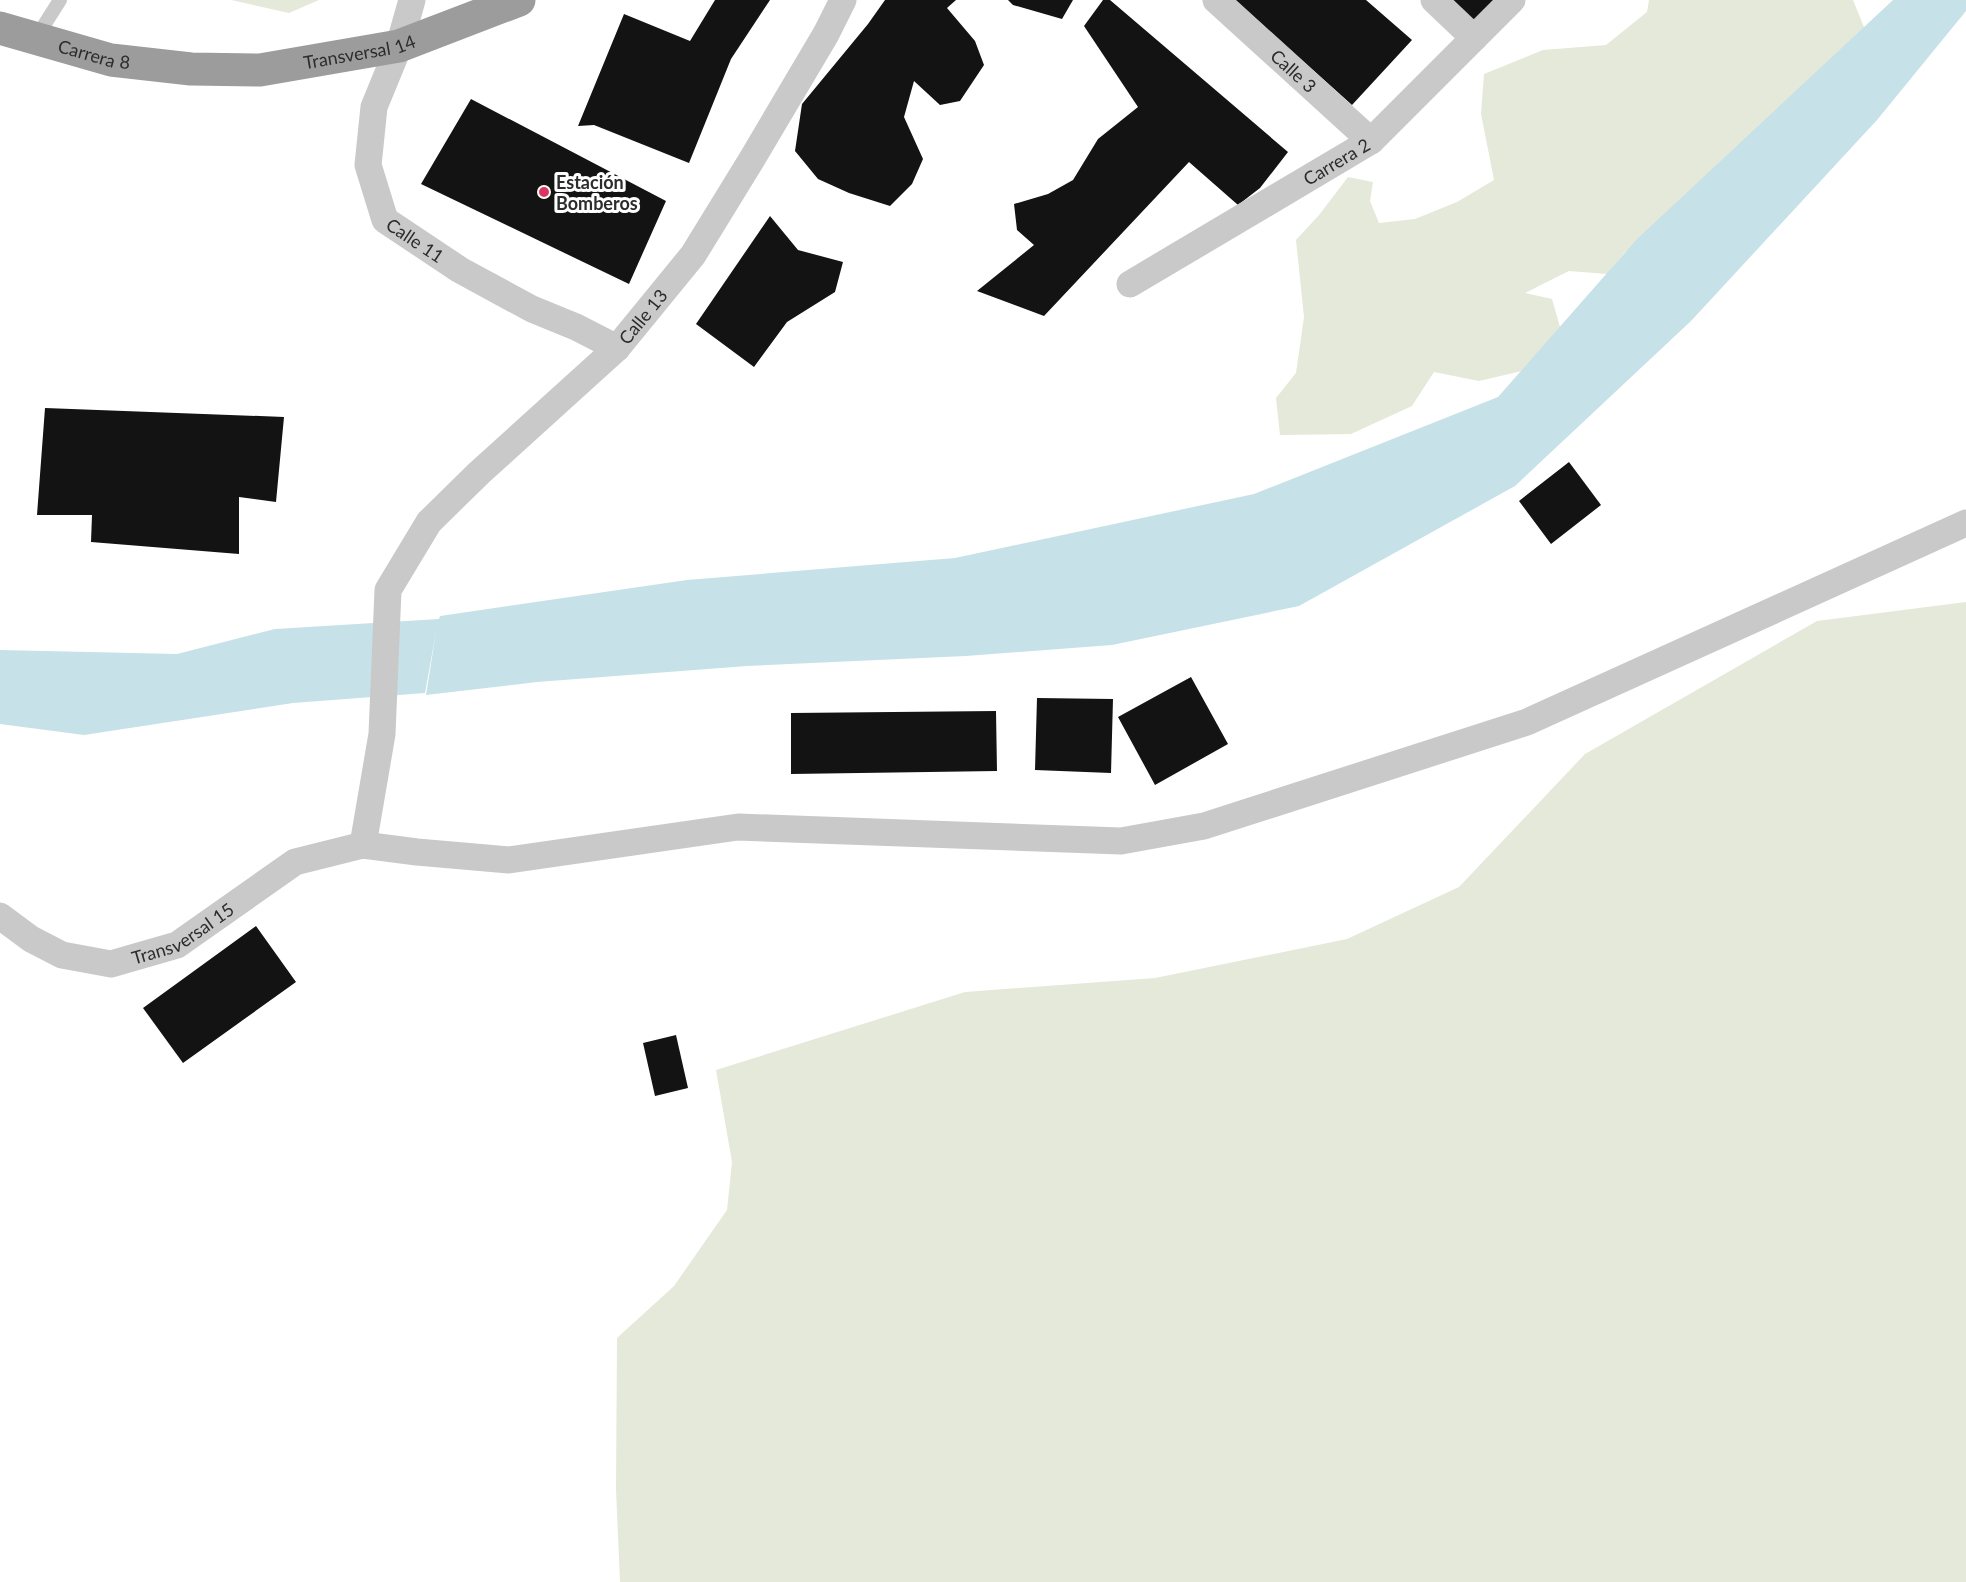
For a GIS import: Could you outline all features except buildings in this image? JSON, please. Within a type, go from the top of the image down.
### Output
[{"type":"highway","name":"Transversal 14","points":[[191,69],[260,70],[399,46],[519,0]]},
{"type":"highway","name":"Carrera 8","points":[[0,28],[111,60],[191,69]]},
{"type":"street","name":"Calle 11","points":[[412,0],[399,46],[374,107],[368,165],[385,220],[460,270],[532,309],[618,348]]},
{"type":"street","name":"Calle 13","points":[[363,844],[382,734],[387,590],[429,522],[479,473],[618,348],[693,255],[826,34],[843,0]]},
{"type":"street","name":"Calle 3","points":[[1216,0],[1371,141]]},
{"type":"street","points":[[1434,0],[1474,38]]},
{"type":"street","name":"Carrera 2","points":[[1130,284],[1371,141],[1512,0]]},
{"type":"street","points":[[363,844],[417,852],[509,860],[738,827],[1121,841],[1204,826],[1527,722],[1966,523]]},
{"type":"street","name":"Transversal 15","points":[[0,916],[31,939],[62,955],[111,964],[177,945],[295,862],[363,844]]},
{"type":"lane","points":[[36,38],[60,0]]},
{"type":"green space","points":[[231,0],[319,0],[289,13]]},
{"type":"green space","points":[[1649,0],[1853,0],[1864,27],[1859,72],[1625,252],[1607,274],[1569,271],[1525,293],[1552,299],[1560,327],[1548,365],[1479,381],[1434,372],[1412,406],[1351,434],[1280,435],[1276,398],[1296,373],[1304,317],[1296,240],[1319,215],[1348,177],[1373,182],[1370,201],[1379,223],[1415,219],[1457,202],[1494,180],[1481,114],[1484,74],[1543,50],[1606,45],[1647,12]]},
{"type":"green space","points":[[1966,602],[1966,1582],[620,1582],[616,1490],[617,1338],[674,1286],[727,1210],[732,1162],[716,1070],[965,992],[1155,978],[1347,939],[1459,887],[1585,754],[1817,621]]},
{"type":"water","points":[[1893,0],[1966,0],[1966,11],[1877,120],[1691,321],[1515,486],[1299,606],[1112,645],[966,656],[747,666],[537,682],[426,695],[436,632],[425,693],[293,703],[84,735],[0,724],[0,650],[177,654],[275,629],[439,619],[440,616],[687,580],[955,558],[1254,494],[1498,397],[1637,239]]},
{"type":"place","name":"Estación Bomberos","points":[[544,192]]}]
